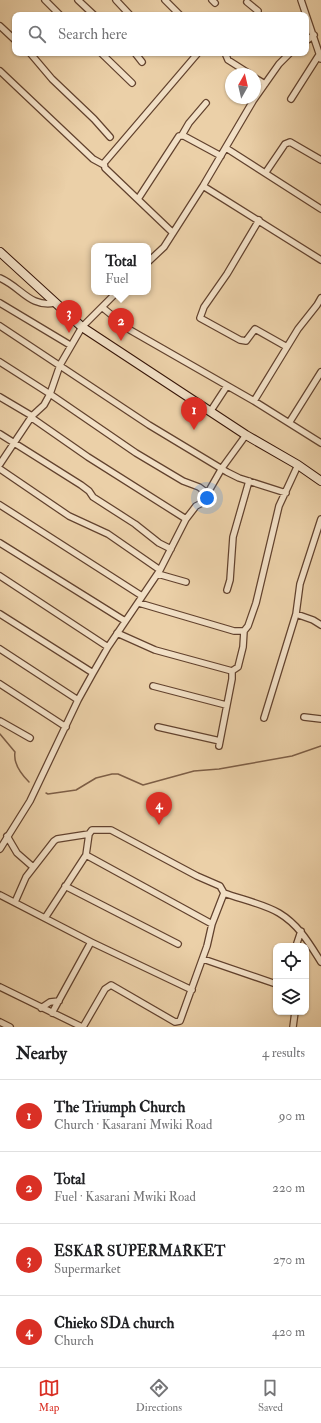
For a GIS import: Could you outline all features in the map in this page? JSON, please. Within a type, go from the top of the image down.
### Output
[{"type":"main road","points":[[0,253],[82,327],[210,412],[246,435],[298,464],[321,481]]},
{"type":"street","points":[[45,0],[57,12]]},
{"type":"street","points":[[78,0],[91,12]]},
{"type":"street","points":[[116,0],[127,12]]},
{"type":"street","points":[[165,0],[177,12]]},
{"type":"street","points":[[301,0],[305,12]]},
{"type":"street","points":[[247,2],[258,12]]},
{"type":"street","points":[[291,98],[320,57],[309,22]]},
{"type":"street","points":[[0,26],[12,37]]},
{"type":"street","points":[[309,39],[314,35]]},
{"type":"street","points":[[33,56],[52,79],[94,119],[110,137]]},
{"type":"street","points":[[104,56],[132,83]]},
{"type":"street","points":[[137,56],[142,62]]},
{"type":"street","points":[[104,165],[104,163],[195,56]]},
{"type":"street","points":[[226,56],[228,60],[241,68]]},
{"type":"street","points":[[151,259],[164,247],[265,84],[279,64],[287,56]]},
{"type":"street","points":[[0,71],[93,159],[104,165],[173,232]]},
{"type":"street","points":[[261,82],[265,84]]},
{"type":"street","points":[[138,198],[173,144],[182,135],[189,123],[206,103]]},
{"type":"street","points":[[182,135],[221,156]]},
{"type":"street","points":[[266,172],[285,144],[290,142],[321,160]]},
{"type":"street","points":[[226,148],[266,172],[321,209]]},
{"type":"street","points":[[203,186],[321,260]]},
{"type":"street","points":[[259,220],[227,274],[204,307],[200,318],[240,340],[246,341],[255,329],[287,347]]},
{"type":"street","points":[[0,278],[16,286],[26,297],[42,304],[55,303]]},
{"type":"street","points":[[0,464],[32,417],[44,405],[50,394],[60,365],[70,345],[82,327],[103,308],[114,295]]},
{"type":"street","points":[[254,401],[287,347],[321,298]]},
{"type":"street","points":[[0,303],[70,345]]},
{"type":"street","points":[[103,308],[130,330],[254,401],[321,443]]},
{"type":"street","points":[[0,326],[149,425],[239,478],[286,493]]},
{"type":"street","points":[[0,362],[50,394],[136,453],[183,481],[199,487],[208,493]]},
{"type":"street","points":[[290,423],[321,372]]},
{"type":"street","points":[[210,412],[227,386]]},
{"type":"street","points":[[0,397],[32,417],[88,457],[186,519]]},
{"type":"street","points":[[0,434],[81,485],[89,491],[93,497],[135,524],[159,543],[171,549]]},
{"type":"street","points":[[0,849],[30,801],[93,672],[117,633],[159,572],[186,519],[196,506],[202,503],[222,468],[246,435]]},
{"type":"street","points":[[117,633],[155,650],[232,671],[238,667],[242,654],[244,631],[248,626],[256,603],[279,506],[298,464]]},
{"type":"street","points":[[0,469],[69,516],[108,534],[159,572],[186,582]]},
{"type":"street","points":[[227,590],[230,580],[233,537],[249,481]]},
{"type":"street","points":[[0,505],[142,596]]},
{"type":"street","points":[[264,718],[296,614],[300,584],[320,523]]},
{"type":"street","points":[[0,543],[125,621]]},
{"type":"street","points":[[0,576],[108,647]]},
{"type":"street","points":[[139,603],[234,631],[244,631]]},
{"type":"street","points":[[0,614],[93,672]]},
{"type":"street","points":[[296,614],[313,620],[321,625]]},
{"type":"street","points":[[0,649],[78,700]]},
{"type":"street","points":[[158,727],[220,744],[226,704],[232,679],[232,671]]},
{"type":"street","points":[[0,684],[66,727]]},
{"type":"street","points":[[153,686],[226,704]]},
{"type":"street","points":[[304,717],[321,719]]},
{"type":"street","points":[[0,721],[30,738]]},
{"type":"street","points":[[14,902],[33,867],[56,840],[89,834],[92,830],[111,830],[197,876],[220,886],[224,893],[278,912],[301,931],[321,962]]},
{"type":"street","points":[[45,918],[86,855],[89,834]]},
{"type":"street","points":[[7,836],[17,853],[33,867]]},
{"type":"street","points":[[86,855],[212,924]]},
{"type":"street","points":[[65,886],[178,944]]},
{"type":"street","points":[[0,987],[52,1012],[71,1025],[83,1027],[105,990],[111,985],[175,1022],[180,1021],[203,959],[212,924],[224,893]]},
{"type":"street","points":[[0,895],[91,942],[192,990]]},
{"type":"street","points":[[297,943],[301,931]]},
{"type":"street","points":[[52,1012],[91,942]]},
{"type":"street","points":[[203,959],[273,983]]},
{"type":"street","points":[[41,1008],[48,1003],[59,1000]]},
{"type":"street","points":[[293,1027],[295,1015]]},
{"type":"street","points":[[0,1022],[10,1027]]},
{"type":"waterway","points":[[0,734],[15,752],[16,765],[29,782]]},
{"type":"waterway","points":[[46,793],[76,790],[96,778],[112,774],[118,774],[143,785],[194,771],[219,769],[292,756],[321,746]]},
{"type":"place","name":"ESKAR SUPERMARKET","points":[[69,333]]},
{"type":"place","name":"Total","points":[[121,341]]},
{"type":"place","name":"The Triumph Church","points":[[194,430]]},
{"type":"place","name":"Chieko SDA church","points":[[159,825]]}]
